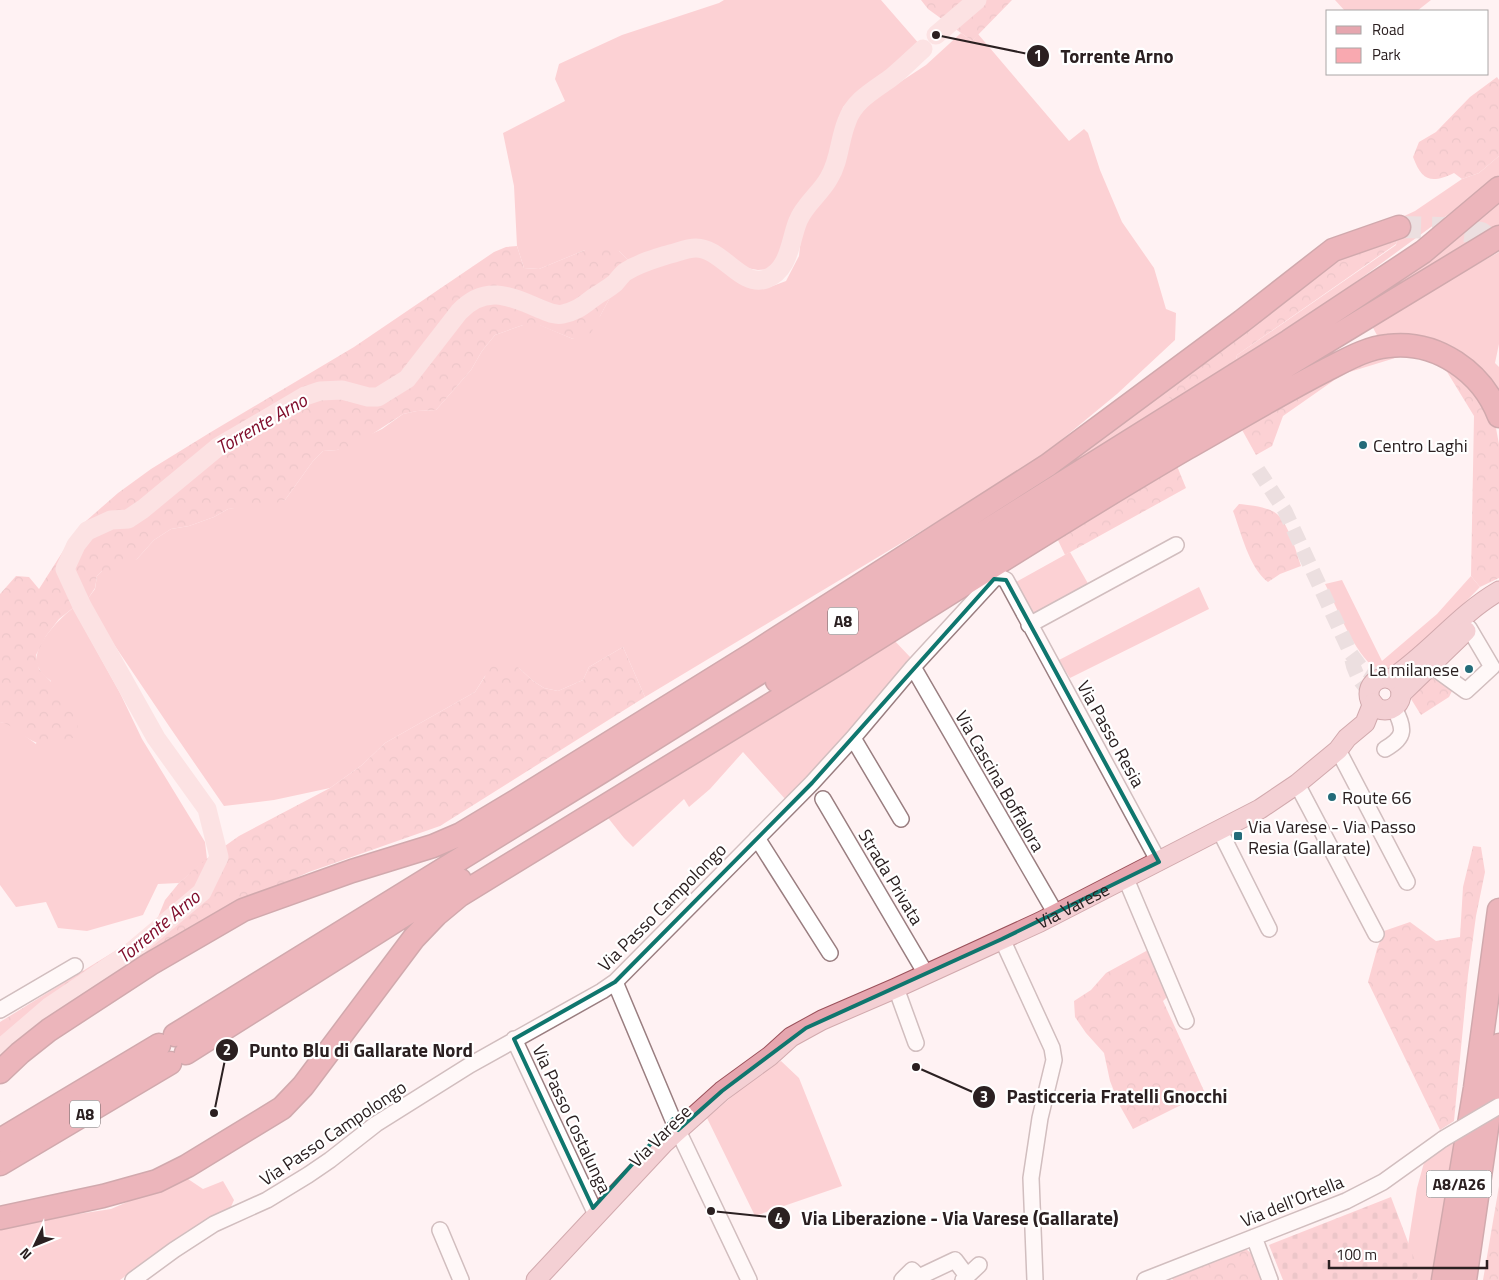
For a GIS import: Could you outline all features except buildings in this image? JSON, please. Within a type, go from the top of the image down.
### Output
[{"type":"highway","name":"A8","points":[[0,1164],[172,1049],[585,782],[1289,341],[1423,252],[1499,188]]},
{"type":"highway","points":[[0,1072],[49,1030],[150,964],[243,910],[352,871],[433,846],[461,834],[511,804],[754,653],[1048,465],[1242,321],[1333,250],[1399,227]]},
{"type":"highway","name":"A8","points":[[0,1140],[172,1049],[1499,237]]},
{"type":"highway","points":[[0,1218],[112,1194],[157,1181],[187,1166],[282,1108],[303,1086],[414,938],[436,915],[460,895],[822,673],[1111,492],[1300,383],[1369,350],[1389,346],[1419,347],[1434,350],[1473,375],[1486,389],[1499,416]]},
{"type":"highway","name":"A8/A26","points":[[1443,1280],[1475,1088],[1499,910]]},
{"type":"highway","name":"A8/A26","points":[[1465,1280],[1499,1046]]},
{"type":"main road","name":"Via Varese","points":[[1390,698],[1430,665],[1462,629],[1474,607],[1499,591]]},
{"type":"main road","name":"Via Varese","points":[[536,1280],[595,1211],[676,1125],[770,1056],[791,1037],[822,1020],[1056,914],[1260,809],[1297,784],[1338,750],[1354,746],[1371,731],[1407,668],[1499,603]]},
{"type":"street","points":[[1030,625],[1176,545]]},
{"type":"street","name":"Via Passo Resia","points":[[1000,577],[1006,580],[1160,862]]},
{"type":"street","name":"Via Passo Campolongo","points":[[133,1280],[214,1224],[267,1200],[308,1175],[382,1120],[514,1039],[615,982],[812,783],[913,667],[994,579],[1000,577]]},
{"type":"street","points":[[1430,665],[1466,692],[1492,667],[1462,629]]},
{"type":"street","name":"Via Cascina Boffalora","points":[[913,667],[1056,914]]},
{"type":"street","points":[[1385,749],[1396,742],[1402,731],[1400,720],[1390,698]]},
{"type":"street","points":[[853,738],[901,819]]},
{"type":"street","points":[[1338,750],[1407,882]]},
{"type":"street","points":[[1297,784],[1376,934]]},
{"type":"street","name":"Strada Privata","points":[[822,799],[926,974]]},
{"type":"street","points":[[1220,831],[1269,929]]},
{"type":"street","points":[[757,838],[830,953]]},
{"type":"street","points":[[1126,879],[1186,1021]]},
{"type":"street","points":[[1002,940],[1052,1048],[1054,1060],[1040,1118],[1031,1178],[1035,1280]]},
{"type":"street","points":[[0,1010],[75,966]]},
{"type":"street","points":[[615,982],[676,1125],[750,1280]]},
{"type":"street","points":[[896,988],[916,1043]]},
{"type":"street","name":"Via Passo Costalunga","points":[[514,1039],[595,1211]]},
{"type":"street","name":"Via dell'Ortella","points":[[1145,1280],[1346,1200],[1383,1182],[1443,1138],[1499,1106]]},
{"type":"street","points":[[440,1230],[461,1280]]},
{"type":"street","points":[[1254,1237],[1270,1280]]},
{"type":"street","points":[[902,1280],[912,1270],[920,1279],[955,1260],[965,1278],[979,1265]]},
{"type":"highlighted area","points":[[994,579],[1006,580],[1159,862],[1002,939],[806,1028],[722,1091],[678,1130],[673,1119],[593,1208],[514,1039],[615,982],[812,783]]},
{"type":"green space","points":[[724,0],[881,0],[921,46],[890,73],[871,84],[843,107],[827,171],[806,201],[794,209],[788,224],[785,243],[771,269],[758,270],[741,267],[706,244],[668,249],[629,267],[629,261],[619,251],[585,250],[539,269],[524,268],[517,246],[514,186],[503,133],[565,101],[555,79],[559,64],[622,35]]},
{"type":"green space","points":[[921,0],[1012,0],[972,41],[928,9]]},
{"type":"green space","points":[[1335,0],[1431,0],[1418,10],[1344,10]]},
{"type":"green space","points":[[961,33],[972,41],[978,34],[1069,141],[1084,129],[1088,133],[1100,170],[1122,222],[1154,268],[1166,309],[1176,313],[1175,340],[1117,394],[1027,466],[645,697],[623,647],[589,667],[583,680],[558,691],[544,688],[519,668],[485,676],[475,692],[385,743],[362,765],[330,788],[274,800],[224,806],[84,600],[95,589],[97,576],[102,571],[137,559],[154,540],[171,529],[189,526],[214,517],[228,509],[285,500],[313,461],[323,451],[337,450],[382,429],[403,414],[436,410],[471,370],[482,351],[495,335],[523,325],[540,325],[573,339],[600,316],[613,292],[629,273],[659,265],[690,253],[713,258],[727,265],[744,279],[770,287],[786,281],[799,256],[802,229],[810,214],[842,168],[859,109],[926,65]]},
{"type":"green space","points":[[1497,77],[1499,80],[1499,156],[1479,173],[1462,179],[1454,173],[1439,179],[1424,176],[1413,157],[1419,142],[1436,132],[1470,97]]},
{"type":"green space","points":[[1499,156],[1499,175],[1483,189],[1349,287],[1235,364],[1237,355],[1396,245],[1400,218],[1415,211],[1462,179],[1479,173]]},
{"type":"green space","points":[[1499,199],[1499,228],[1303,349]]},
{"type":"green space","points":[[1398,233],[1396,244],[1237,355],[1235,364],[1175,404],[1165,393],[1180,376],[1332,259]]},
{"type":"green space","points":[[517,246],[524,268],[539,269],[585,250],[609,247],[619,251],[629,261],[629,273],[613,292],[591,333],[573,339],[539,325],[523,325],[495,335],[482,351],[471,370],[436,410],[403,414],[357,444],[337,450],[323,451],[313,461],[285,500],[271,505],[228,509],[214,517],[189,526],[171,529],[154,540],[137,559],[119,572],[102,571],[97,576],[95,588],[89,597],[59,619],[46,636],[36,655],[39,669],[67,699],[78,716],[77,736],[55,744],[42,744],[29,739],[0,722],[0,594],[16,576],[29,577],[39,589],[72,537],[86,521],[118,493],[151,469],[354,347],[494,252],[506,247]]},
{"type":"green space","points":[[1499,252],[1499,344],[1495,363],[1499,367],[1499,394],[1469,359],[1449,345],[1430,340],[1378,337],[1372,326]]},
{"type":"green space","points":[[1377,353],[1405,355],[1343,374],[1283,416],[1272,446],[1256,455],[1241,428]]},
{"type":"green space","points":[[1441,362],[1456,367],[1495,423],[1499,444],[1499,578],[1480,587],[1471,576],[1474,416]]},
{"type":"green space","points":[[1162,389],[1175,404],[1028,492]]},
{"type":"green space","points":[[1177,466],[1186,488],[1065,555],[1056,536]]},
{"type":"green space","points":[[1239,504],[1264,508],[1281,518],[1295,546],[1301,566],[1280,574],[1268,582],[1261,576],[1246,549],[1233,511]]},
{"type":"green space","points":[[1070,552],[1090,587],[1037,615],[1031,613],[1016,582]]},
{"type":"green space","points":[[1471,576],[1480,587],[1405,664],[1386,669],[1375,667],[1360,652],[1325,584],[1342,580],[1382,661],[1437,614]]},
{"type":"green space","points":[[1199,587],[1209,609],[1070,678],[1059,660]]},
{"type":"green space","points":[[73,608],[120,693],[142,739],[205,842],[207,859],[179,883],[158,884],[143,915],[87,931],[58,928],[46,902],[16,907],[0,885],[0,722],[8,723],[36,744],[51,681],[40,670],[37,654],[53,627]]},
{"type":"green space","points":[[892,638],[911,658],[836,749],[786,800],[743,752],[710,789],[689,807],[684,799],[633,847],[605,814]]},
{"type":"green space","points":[[623,647],[645,697],[440,826],[309,872],[271,889],[0,1062],[0,1022],[154,927],[165,900],[179,883],[201,863],[239,836],[330,788],[362,765],[385,743],[475,692],[493,664],[507,662],[519,668],[544,688],[558,691],[583,680],[589,667]]},
{"type":"green space","points":[[1430,674],[1454,687],[1449,697],[1421,715],[1411,699]]},
{"type":"green space","points":[[1473,846],[1481,847],[1485,872],[1476,916],[1468,975],[1454,1121],[1440,1130],[1368,982],[1384,931],[1410,922],[1436,941],[1460,937],[1463,887]]},
{"type":"green space","points":[[1148,950],[1169,995],[1163,1001],[1205,1093],[1133,1129],[1120,1106],[1110,1081],[1104,1053],[1075,1017],[1074,1001],[1091,990],[1106,973]]},
{"type":"green space","points":[[781,1061],[799,1078],[842,1186],[755,1216],[707,1118],[757,1075]]},
{"type":"green space","points":[[1454,1142],[1435,1280],[1416,1280],[1419,1274],[1408,1245],[1417,1188],[1425,1159]]},
{"type":"green space","points":[[185,1177],[203,1189],[223,1181],[234,1200],[230,1209],[187,1231],[120,1280],[0,1280],[0,1226],[111,1209]]},
{"type":"green space","points":[[1499,1186],[1499,1280],[1483,1280]]},
{"type":"green space","points":[[1391,1197],[1420,1274],[1416,1280],[1283,1280],[1269,1245]]},
{"type":"green space","points":[[1242,1246],[1251,1253],[1261,1280],[1173,1280],[1170,1276]]},
{"type":"waterway","name":"Torrente Arno","points":[[936,35],[977,0]]},
{"type":"waterway","name":"Torrente Arno","points":[[0,1049],[49,1007],[132,951],[202,892],[219,857],[207,809],[156,738],[82,606],[65,569],[76,545],[87,531],[111,520],[128,519],[143,509],[218,447],[305,396],[320,391],[342,390],[368,397],[378,397],[407,379],[459,312],[478,298],[487,295],[506,296],[550,313],[563,314],[582,306],[615,283],[625,272],[636,266],[692,248],[714,254],[748,278],[766,279],[774,275],[785,262],[801,215],[833,171],[844,128],[850,114],[860,101],[892,77],[923,49]]},
{"type":"tunnel","points":[[1399,227],[1441,228],[1481,233],[1499,246]]},
{"type":"tunnel","points":[[1258,470],[1285,511],[1351,654],[1360,666],[1380,679]]},
{"type":"tunnel","points":[[1352,660],[1358,677],[1370,691]]},
{"type":"place","name":"Torrente Arno","points":[[936,35]]},
{"type":"place","name":"Centro Laghi","points":[[1363,445]]},
{"type":"place","name":"La milanese","points":[[1469,669]]},
{"type":"place","name":"Route 66","points":[[1332,797]]},
{"type":"place","name":"Via Varese - Via Passo Resia (Gallarate)","points":[[1238,836]]},
{"type":"place","name":"Pasticceria Fratelli Gnocchi","points":[[916,1067]]},
{"type":"place","name":"Punto Blu di Gallarate Nord","points":[[214,1113]]},
{"type":"place","name":"Via Liberazione - Via Varese (Gallarate)","points":[[711,1211]]}]
